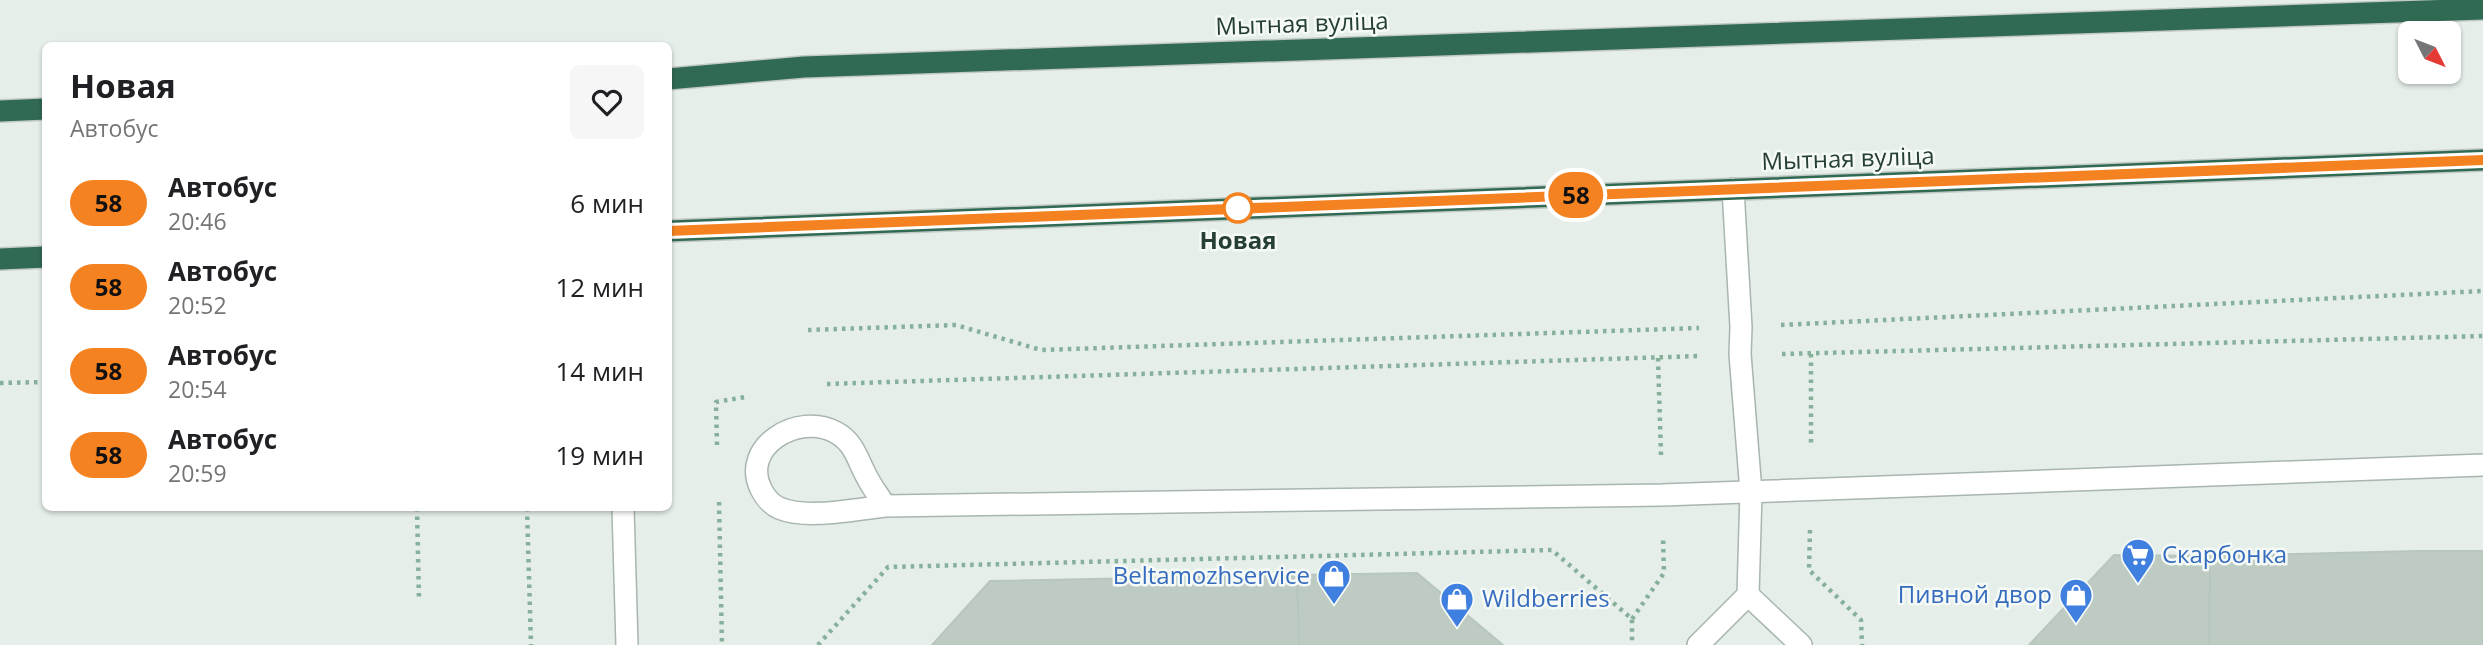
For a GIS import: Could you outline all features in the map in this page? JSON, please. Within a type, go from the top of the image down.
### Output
[{"type":"highway","name":"Мытная вуліца","points":[[672,79],[804,67],[2483,9]]},
{"type":"highway","points":[[0,111],[42,109]]},
{"type":"highway","name":"Мытная вуліца","points":[[672,231],[2483,160]]},
{"type":"highway","points":[[0,259],[42,257]]},
{"type":"street","points":[[1698,645],[1748,595],[1751,492],[1740,354],[1741,327],[1733,189]]},
{"type":"street","points":[[886,506],[867,479],[848,442],[834,431],[817,427],[785,430],[772,440],[759,458],[755,478],[765,497],[778,508],[816,513],[886,506],[1662,495],[2483,465]]},
{"type":"street","points":[[623,511],[627,645]]},
{"type":"street","points":[[1748,595],[1801,645]]},
{"type":"path","points":[[808,330],[956,324],[1041,350],[1741,327],[2483,291]]},
{"type":"path","points":[[826,384],[1740,354],[2483,336]]},
{"type":"path","points":[[0,383],[42,382]]},
{"type":"path","points":[[718,456],[716,402],[745,397]]},
{"type":"path","points":[[719,497],[722,645]]},
{"type":"path","points":[[417,511],[419,600]]},
{"type":"path","points":[[527,511],[531,645]]},
{"type":"path","points":[[818,645],[888,567],[1552,550],[1632,619],[1632,645]]},
{"type":"building","points":[[2483,551],[2483,645],[2209,645],[2210,556]]},
{"type":"building","points":[[2114,555],[2210,556],[2209,645],[2029,645]]},
{"type":"building","points":[[1417,573],[1503,645],[1299,645],[1297,575]]},
{"type":"building","points":[[1297,575],[1299,645],[932,645],[990,581]]},
{"type":"bus line","name":"58","points":[[672,231],[2483,160]]},
{"type":"place","name":"Новая","points":[[1238,208]]},
{"type":"place","name":"Скарбонка","points":[[2138,585]]},
{"type":"place","name":"Beltamozhservice","points":[[1334,606]]},
{"type":"place","name":"Пивной двор","points":[[2076,625]]},
{"type":"place","name":"Wildberries","points":[[1457,629]]}]
